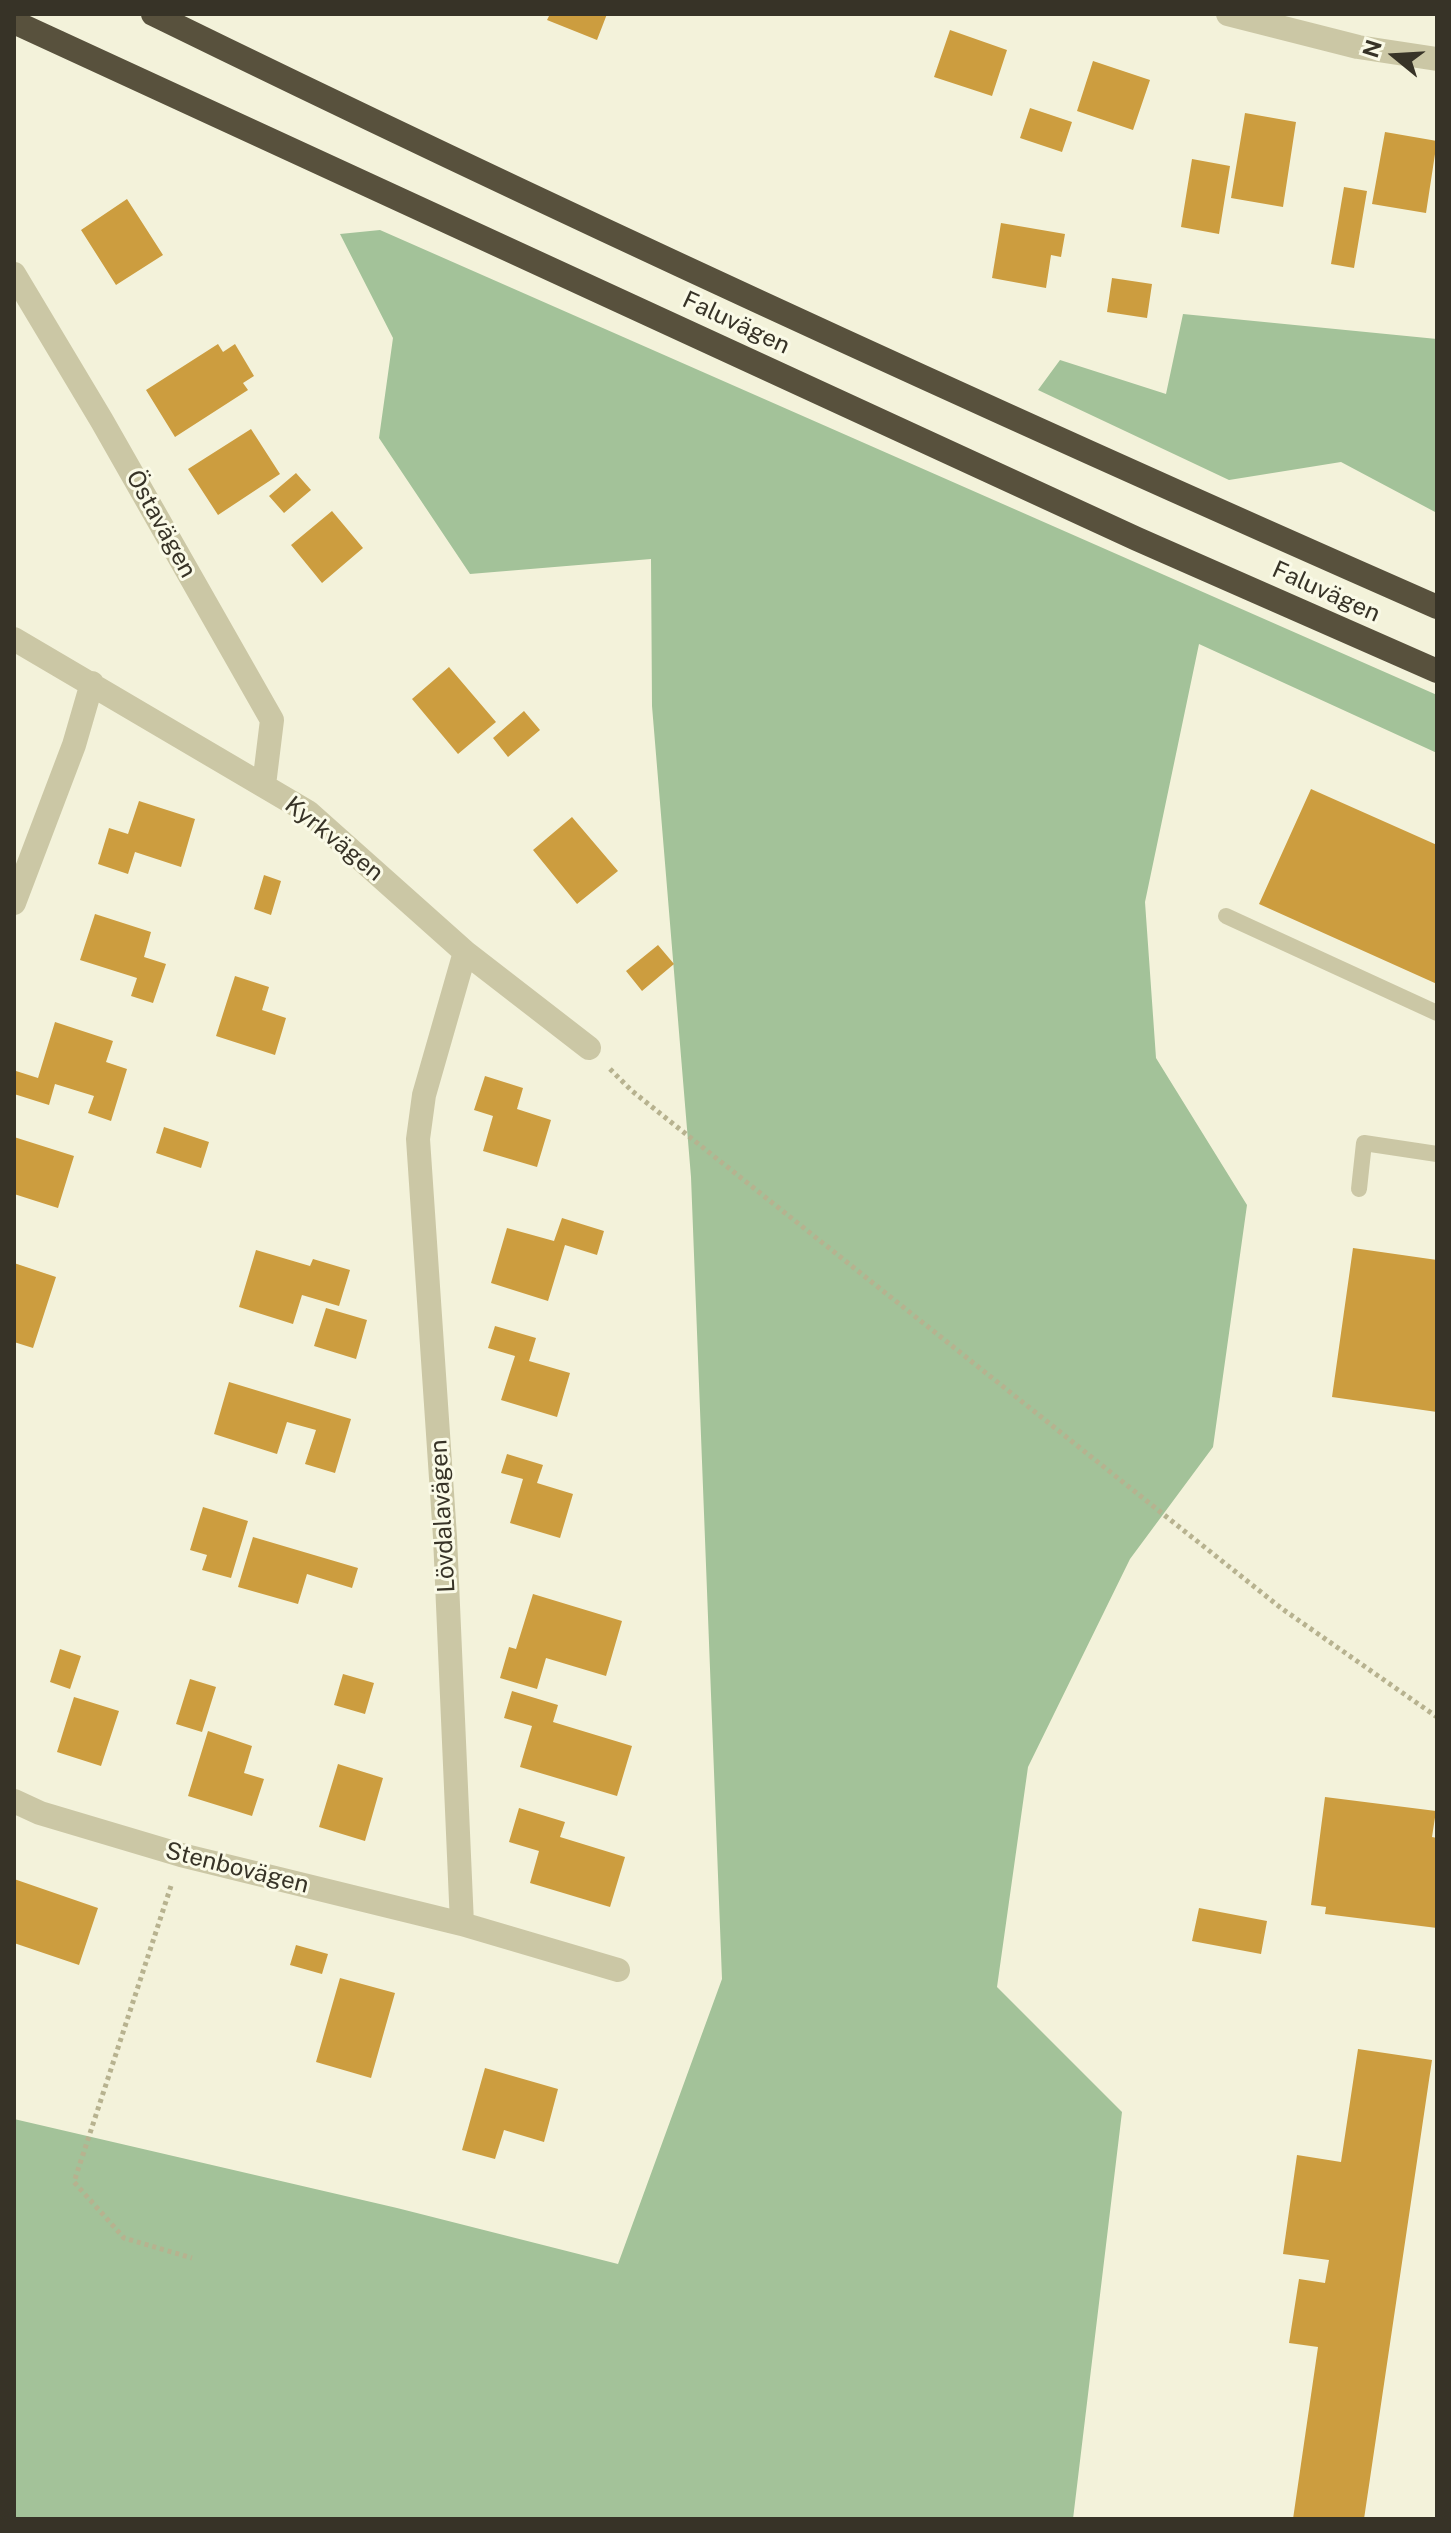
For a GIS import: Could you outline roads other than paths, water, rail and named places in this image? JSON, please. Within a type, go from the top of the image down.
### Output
[{"type":"highway","name":"Faluvägen","points":[[153,14],[607,231],[1228,516],[1437,607]]},
{"type":"highway","name":"Faluvägen","points":[[14,22],[1137,539],[1437,671]]},
{"type":"street","points":[[1228,14],[1358,47],[1437,59]]},
{"type":"street","name":"Östavägen","points":[[14,274],[102,421],[272,720],[264,785]]},
{"type":"street","name":"Kyrkvägen","points":[[14,639],[308,812],[465,952],[589,1048]]},
{"type":"street","points":[[14,903],[74,745],[92,683]]},
{"type":"street","name":"Lövdalavägen","points":[[462,1924],[445,1537],[418,1139],[424,1095],[465,952]]},
{"type":"street","name":"Stenbovägen","points":[[14,1801],[40,1813],[181,1855],[462,1924]]},
{"type":"street","points":[[462,1924],[618,1970]]},
{"type":"lane","points":[[1226,916],[1437,1013]]},
{"type":"lane","points":[[1359,1189],[1364,1143],[1437,1154]]}]
